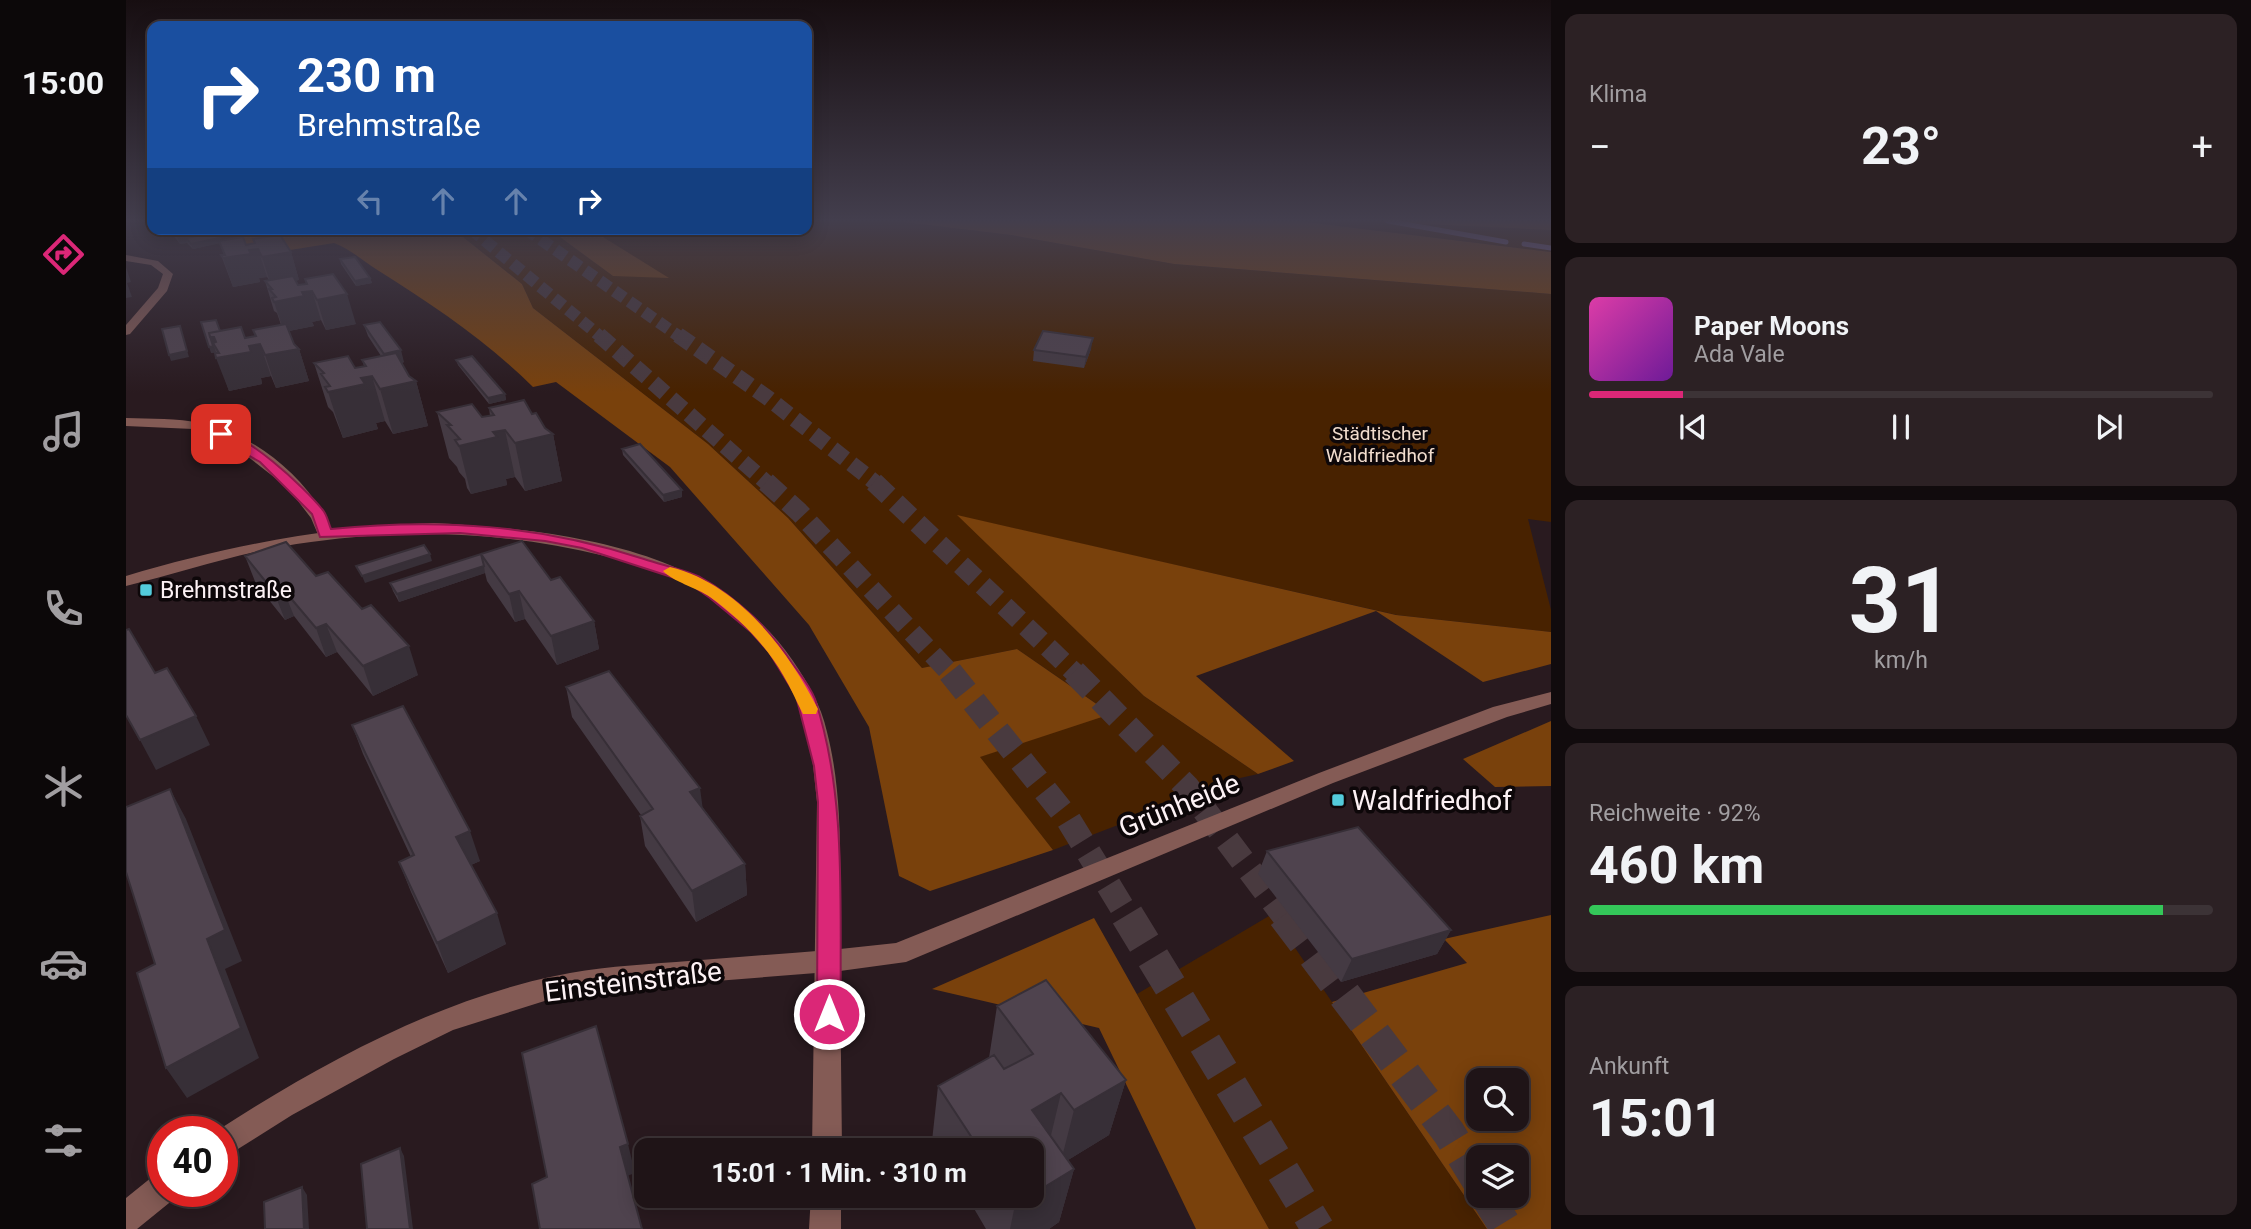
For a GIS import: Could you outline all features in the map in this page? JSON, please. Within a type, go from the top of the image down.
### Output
[{"type":"street","points":[[126,332],[163,289],[167,278]]},
{"type":"street","points":[[126,422],[204,427],[237,441],[264,459],[318,513],[325,534]]},
{"type":"street","points":[[126,581],[212,555],[325,534],[416,528],[545,536],[586,545],[692,579],[737,611],[783,660],[805,696],[814,722],[828,802],[827,1138]]},
{"type":"street","name":"Grünheide","points":[[829,961],[897,954],[1326,778],[1500,712],[1551,698]]},
{"type":"street","name":"Einsteinstraße","points":[[238,1134],[282,1105],[384,1050],[447,1020],[554,987],[614,978],[829,961]]},
{"type":"street","points":[[126,1218],[147,1201]]},
{"type":"street","points":[[825,1229],[826,1208]]},
{"type":"green space","name":"Städtischer Waldfriedhof","points":[[515,278],[1354,278],[1551,294],[1551,522],[1528,519],[1551,610],[1551,632],[1397,615],[959,516],[1144,696],[1258,774],[1240,778],[1053,850],[979,757],[1110,713],[1017,649],[922,668],[788,518],[708,444],[533,308],[522,284]]},
{"type":"green space","points":[[1269,916],[1291,942],[1466,1198],[1466,1208],[1473,1208],[1487,1229],[1269,1229],[1137,994]]},
{"type":"shaded area","points":[[390,278],[515,278],[522,284],[533,308],[708,444],[788,518],[922,668],[1017,649],[1111,714],[980,757],[1053,850],[930,891],[899,876],[869,727],[809,625],[670,467],[556,382],[533,387],[497,354]]},
{"type":"shaded area","points":[[1354,278],[1551,278],[1551,294]]},
{"type":"shaded area","points":[[957,515],[1396,615],[1551,632],[1551,664],[1483,682],[1376,611],[1196,676],[1294,761],[1258,774],[1144,696]]},
{"type":"shaded area","points":[[1551,721],[1551,786],[1495,787],[1463,759]]},
{"type":"shaded area","points":[[1551,915],[1551,1229],[1487,1229],[1473,1208],[1529,1208],[1529,1145],[1466,1145],[1466,1198],[1332,1002],[1467,963],[1444,939]]},
{"type":"shaded area","points":[[1094,918],[1269,1229],[1196,1229],[1099,1028],[932,989]]},
{"type":"building","points":[[294,278],[298,285],[307,284],[305,279],[336,278],[347,294],[317,300],[312,291],[302,292],[304,296],[274,302],[272,298],[276,297],[265,281]]},
{"type":"building","points":[[216,320],[220,331],[209,333],[213,346],[209,347],[201,322]]},
{"type":"building","points":[[380,322],[401,350],[384,354],[364,325]]},
{"type":"building","points":[[286,324],[294,344],[299,349],[265,355],[260,344],[249,346],[251,352],[216,358],[215,353],[219,353],[213,343],[216,342],[209,333],[241,327],[245,338],[256,336],[253,330]]},
{"type":"building","points":[[180,326],[187,351],[169,355],[162,329]]},
{"type":"building","points":[[1043,331],[1093,338],[1086,357],[1034,350]]},
{"type":"building","points":[[396,353],[409,376],[416,381],[380,389],[372,376],[361,378],[365,384],[328,392],[325,387],[330,386],[321,374],[324,373],[314,363],[348,356],[355,368],[366,366],[362,360]]},
{"type":"building","points":[[472,356],[505,394],[488,398],[456,360]]},
{"type":"building","points":[[524,400],[532,414],[536,413],[545,428],[553,434],[515,443],[505,430],[493,432],[497,437],[459,446],[455,440],[460,439],[447,425],[451,425],[437,412],[472,404],[482,417],[494,415],[489,408]]},
{"type":"building","points":[[640,444],[682,490],[663,495],[622,449]]},
{"type":"building","points":[[522,541],[551,580],[560,577],[594,621],[551,636],[519,591],[509,594],[481,554]]},
{"type":"building","points":[[286,542],[316,576],[328,572],[362,609],[371,605],[409,646],[363,666],[326,624],[316,628],[283,589],[274,592],[245,556]]},
{"type":"building","points":[[424,545],[430,554],[362,576],[356,566]]},
{"type":"building","points":[[481,554],[484,566],[397,594],[390,583]]},
{"type":"building","points":[[129,629],[155,673],[167,668],[196,716],[140,740],[126,715],[126,630]]},
{"type":"building","points":[[609,671],[700,788],[690,792],[745,864],[692,891],[640,816],[653,809],[566,687]]},
{"type":"building","points":[[403,706],[470,831],[456,837],[497,913],[437,943],[399,862],[414,855],[352,725]]},
{"type":"building","points":[[170,789],[225,930],[207,939],[241,1028],[166,1068],[137,973],[155,964],[126,872],[126,807]]},
{"type":"building","points":[[1358,827],[1451,930],[1352,959],[1267,851]]},
{"type":"building","points":[[1046,980],[1126,1080],[1074,1110],[1061,1093],[1032,1110],[1074,1169],[1044,1187],[1044,1138],[972,1138],[938,1086],[994,1055],[1004,1069],[1033,1054],[997,1006]]},
{"type":"building","points":[[596,1026],[628,1144],[620,1147],[634,1208],[636,1208],[642,1229],[540,1229],[532,1184],[547,1177],[522,1053]]},
{"type":"building","points":[[400,1148],[410,1229],[367,1229],[361,1164]]},
{"type":"building","points":[[302,1187],[304,1229],[265,1229],[264,1202]]},
{"type":"tunnel","points":[[530,278],[601,337]]},
{"type":"tunnel","points":[[596,278],[680,337]]},
{"type":"tunnel","points":[[599,335],[768,484]]},
{"type":"tunnel","points":[[678,335],[768,398],[877,484]]},
{"type":"tunnel","points":[[766,482],[799,512],[951,674]]},
{"type":"tunnel","points":[[874,482],[1075,673]]},
{"type":"tunnel","points":[[950,672],[1068,819],[1128,917]]},
{"type":"tunnel","points":[[1075,673],[1187,787],[1285,917]]},
{"type":"tunnel","points":[[1127,915],[1318,1229]]},
{"type":"tunnel","points":[[1284,915],[1449,1133],[1466,1161]]},
{"type":"tunnel","points":[[1494,1208],[1507,1229]]},
{"type":"slow traffic","points":[[670,571],[692,579],[716,594],[757,629],[775,649],[790,672],[805,696],[809,709]]},
{"type":"place","name":"Brehmstraße","points":[[146,590]]},
{"type":"place","name":"Waldfriedhof","points":[[1338,800]]},
{"type":"route","points":[[221,434],[264,459],[297,490],[318,513],[325,534],[371,529],[460,528],[545,536],[586,545],[692,579],[716,594],[757,629],[775,649],[805,696],[824,766],[828,802],[829,1014]]}]
